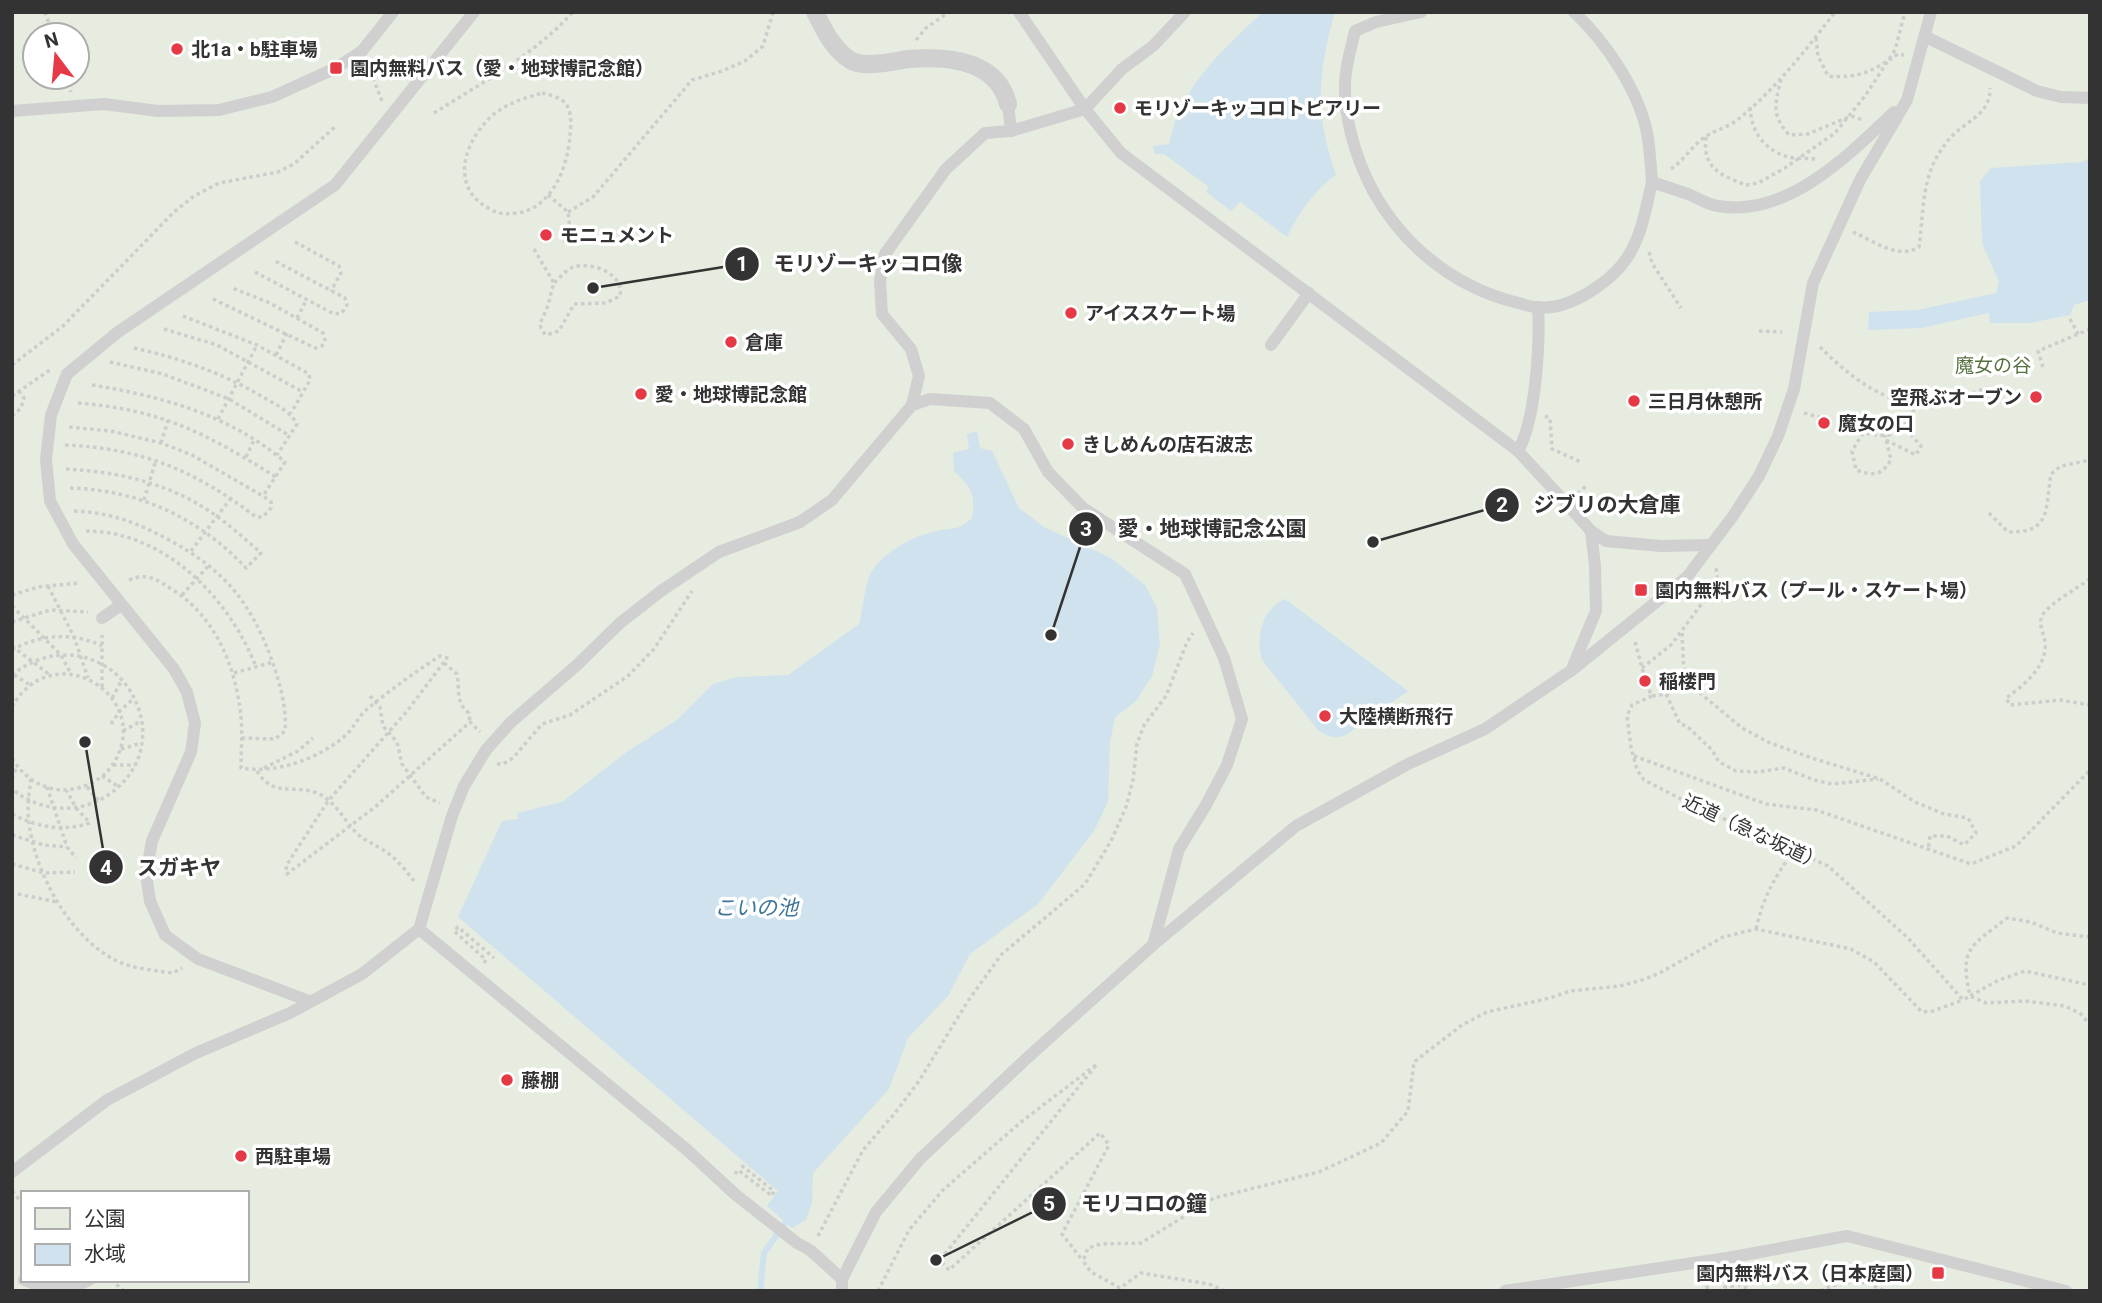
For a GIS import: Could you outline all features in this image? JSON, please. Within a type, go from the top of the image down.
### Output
[{"type":"street","points":[[816,12],[836,48],[853,62],[879,64],[939,58],[970,62],[991,75],[1006,93],[1009,104]]},
{"type":"lane","points":[[12,111],[104,104],[158,111],[219,110],[272,97],[336,68],[362,51],[393,12]]},
{"type":"lane","points":[[309,1001],[198,959],[165,935],[150,901],[146,874],[152,841],[191,751],[195,723],[187,692],[174,669],[73,544],[50,501],[46,459],[51,415],[67,374],[118,332],[335,185],[474,12]]},
{"type":"lane","points":[[1019,12],[1085,109],[1121,153],[1518,451],[1591,531],[1606,541],[1681,547],[1711,545]]},
{"type":"lane","points":[[12,1172],[107,1100],[196,1053],[290,1013],[362,974],[419,929],[464,786],[481,758],[510,723],[578,665],[620,623],[661,591],[719,552],[800,522],[832,500],[912,405],[919,376],[911,349],[882,314],[880,281],[886,254],[946,169],[985,133],[1011,131],[1085,109],[1122,69],[1153,46],[1185,12]]},
{"type":"lane","points":[[1422,12],[1376,22],[1355,31],[1346,74],[1346,103],[1360,158],[1373,190],[1388,215],[1429,261],[1490,295],[1538,307],[1557,306],[1580,299],[1612,276],[1628,257],[1641,230],[1652,182],[1648,136],[1634,98],[1601,39],[1574,12]]},
{"type":"lane","points":[[419,929],[686,1149],[736,1195],[797,1243],[810,1250],[842,1285],[876,1212],[920,1159],[1153,945],[1296,826],[1408,764],[1485,729],[1572,670],[1687,577],[1759,477],[1778,436],[1794,389],[1813,283],[1860,180],[1907,100],[1931,12]]},
{"type":"lane","points":[[1926,37],[2037,91],[2061,97],[2085,98]]},
{"type":"lane","points":[[1652,182],[1716,206],[1743,209],[1766,204],[1826,173],[1907,100]]},
{"type":"lane","points":[[1009,104],[1011,131]]},
{"type":"lane","points":[[1271,345],[1309,293]]},
{"type":"lane","points":[[1518,451],[1523,443],[1530,410],[1539,331],[1538,307]]},
{"type":"lane","points":[[912,405],[930,399],[990,403],[1024,429],[1048,472],[1083,508],[1185,574],[1224,658],[1242,719],[1227,765],[1179,849],[1153,945]]},
{"type":"lane","points":[[1572,670],[1596,611],[1591,531]]},
{"type":"lane","points":[[102,618],[121,605]]},
{"type":"lane","points":[[1505,1291],[1727,1258],[1847,1236],[2066,1291]]},
{"type":"lane","points":[[33,1282],[58,1287],[85,1282]]},
{"type":"path","points":[[434,113],[528,54],[573,12]]},
{"type":"path","points":[[568,212],[593,197],[692,80],[745,61],[763,46],[773,12]]},
{"type":"path","points":[[910,60],[911,47],[917,37],[949,12]]},
{"type":"path","points":[[1652,182],[1679,164],[1706,137],[1734,122],[1751,107],[1816,38],[1835,12]]},
{"type":"path","points":[[1746,185],[1758,183],[1802,158],[1835,133],[1865,96],[1895,50],[1905,12]]},
{"type":"path","points":[[1816,38],[1818,56],[1828,76],[1849,79],[1876,69],[1898,54],[1920,58]]},
{"type":"path","points":[[1839,226],[1894,252],[1910,253],[1919,247],[1928,185],[1936,159],[1950,138],[1979,116],[1990,97],[1988,68]]},
{"type":"path","points":[[370,70],[380,96]]},
{"type":"path","points":[[1781,77],[1776,103],[1777,122],[1789,135],[1808,134],[1852,116],[1880,126]]},
{"type":"path","points":[[542,93],[565,102],[571,122],[564,166],[548,195],[527,211],[499,214],[472,197],[465,181],[469,148],[481,127],[496,113],[519,99],[542,93]]},
{"type":"path","points":[[1751,107],[1751,121],[1758,136],[1770,148],[1789,157],[1839,162]]},
{"type":"path","points":[[12,365],[63,326],[174,212],[194,196],[219,183],[278,172],[294,164],[337,125]]},
{"type":"path","points":[[1706,137],[1704,151],[1710,166],[1732,180],[1746,185],[1766,204]]},
{"type":"path","points":[[548,195],[568,212],[570,229],[564,243]]},
{"type":"path","points":[[1641,230],[1652,263],[1681,308]]},
{"type":"path","points":[[295,242],[339,266],[341,273],[331,291]]},
{"type":"path","points":[[534,249],[554,283],[548,307],[540,321],[542,333],[550,336],[558,331],[566,322],[569,310],[574,304],[606,303],[620,296],[618,281],[611,274],[584,266],[570,269],[554,283]]},
{"type":"path","points":[[255,272],[334,314],[342,313],[347,305],[345,298],[273,260]]},
{"type":"path","points":[[212,299],[315,348],[322,346],[325,340],[323,333],[268,302],[232,288]]},
{"type":"path","points":[[297,318],[307,299]]},
{"type":"path","points":[[183,316],[257,345],[309,374],[310,380],[290,413]]},
{"type":"path","points":[[2070,318],[2078,334]]},
{"type":"path","points":[[164,329],[217,345],[303,392]]},
{"type":"path","points":[[1805,329],[1819,346],[1858,382],[1883,395],[1916,405],[1928,405]]},
{"type":"path","points":[[2043,367],[2038,351],[2090,329]]},
{"type":"path","points":[[1759,331],[1782,332]]},
{"type":"path","points":[[276,355],[287,333]]},
{"type":"path","points":[[218,419],[257,345]]},
{"type":"path","points":[[134,348],[179,359],[237,382],[290,413],[297,424],[277,455]]},
{"type":"path","points":[[110,362],[163,374],[229,399],[290,436]]},
{"type":"path","points":[[12,396],[55,368],[67,374]]},
{"type":"path","points":[[92,385],[159,398],[218,419],[254,440],[285,462],[263,496]]},
{"type":"path","points":[[1959,397],[1989,388]]},
{"type":"path","points":[[12,416],[21,408],[24,398],[19,391]]},
{"type":"path","points":[[78,403],[119,407],[168,419],[214,439],[276,477]]},
{"type":"path","points":[[1885,438],[1904,427],[1916,405]]},
{"type":"path","points":[[1530,410],[1550,418],[1552,449],[1581,462]]},
{"type":"path","points":[[161,443],[168,419]]},
{"type":"path","points":[[1840,424],[1885,438],[1916,455],[1921,446],[1904,427]]},
{"type":"path","points":[[65,445],[108,448],[156,460],[212,485],[256,517],[263,517],[271,508],[271,502],[263,496],[192,455],[161,443],[111,431],[69,427]]},
{"type":"path","points":[[1863,433],[1852,451],[1856,470],[1872,475],[1884,472],[1891,460],[1885,438]]},
{"type":"path","points":[[245,458],[254,440]]},
{"type":"path","points":[[144,500],[156,460]]},
{"type":"path","points":[[1989,513],[2008,532],[2023,533],[2037,528],[2044,518],[2050,474],[2061,466],[2090,460]]},
{"type":"path","points":[[66,469],[106,472],[149,482],[198,504],[217,516],[261,553],[246,568],[231,551],[186,519],[144,500],[114,492],[67,488]]},
{"type":"path","points":[[191,551],[231,498]]},
{"type":"path","points":[[74,511],[107,514],[136,522],[191,551],[210,564],[251,613],[273,662],[286,721],[285,731],[275,739],[240,738]]},
{"type":"path","points":[[84,531],[129,539],[161,554],[198,578],[228,611],[246,641],[256,667]]},
{"type":"path","points":[[1642,668],[1671,645],[1718,582],[1711,545]]},
{"type":"path","points":[[182,595],[210,564]]},
{"type":"path","points":[[130,580],[141,575],[153,577],[182,595],[210,626],[220,642],[234,674],[241,711],[241,768],[256,771],[294,764],[324,752],[348,734],[365,712],[440,656],[447,658],[408,710],[328,801],[286,866],[288,874],[411,776],[470,722]]},
{"type":"path","points":[[2090,579],[2043,613],[2040,623],[2046,645],[2039,666],[2026,683],[2006,698],[2010,705],[2060,700],[2090,705]]},
{"type":"path","points":[[12,595],[48,586],[79,583]]},
{"type":"path","points":[[481,758],[491,765],[503,764],[513,758],[542,723],[570,715],[628,677],[654,649],[698,583]]},
{"type":"path","points":[[48,586],[74,637],[88,678]]},
{"type":"path","points":[[12,606],[61,655],[71,674]]},
{"type":"path","points":[[12,622],[50,610],[90,612],[102,618],[102,687]]},
{"type":"path","points":[[810,1250],[863,1150],[919,1081],[955,1021],[1001,955],[1085,884],[1111,841],[1126,807],[1133,780],[1137,744],[1144,725],[1166,696],[1187,642],[1204,616]]},
{"type":"path","points":[[1682,631],[1687,688]]},
{"type":"path","points":[[13,648],[45,638],[74,637],[102,646]]},
{"type":"path","points":[[1636,644],[1644,676]]},
{"type":"path","points":[[13,648],[50,675]]},
{"type":"path","points":[[12,789],[29,801],[54,808],[76,808],[99,801],[119,787],[135,765],[141,743],[141,720],[134,698],[122,680],[102,664],[81,657],[61,655],[33,662],[13,675],[30,685]]},
{"type":"path","points":[[234,674],[273,662]]},
{"type":"path","points":[[444,663],[457,674],[458,697],[462,708],[469,713],[470,722],[492,744]]},
{"type":"path","points":[[12,707],[15,697],[30,685],[50,675],[71,674],[88,678],[102,687],[119,712],[123,731],[121,749],[112,765],[102,776],[86,786],[66,790],[47,787],[30,779],[12,758]]},
{"type":"path","points":[[112,698],[122,680]]},
{"type":"path","points":[[1649,690],[1652,696],[1687,688],[1700,693],[1742,728],[1770,743],[1880,779],[1915,802],[1944,814],[1968,818],[1976,833],[1964,845],[1947,836],[1930,836],[1928,851]]},
{"type":"path","points":[[1666,694],[1680,724],[1687,726],[1712,750],[1718,762],[1736,771],[1757,772],[1784,768],[1832,784],[1880,779]]},
{"type":"path","points":[[370,696],[380,707],[383,726],[397,742],[402,764],[426,797],[455,809]]},
{"type":"path","name":"近道（急な坂道）","points":[[1652,696],[1632,705],[1627,716],[1633,756],[1637,770],[1644,779],[1689,803],[1828,866],[1908,938],[1963,1000]]},
{"type":"path","points":[[111,724],[134,698]]},
{"type":"path","points":[[123,731],[141,720]]},
{"type":"path","points":[[256,771],[298,751],[313,738]]},
{"type":"path","points":[[121,749],[141,743]]},
{"type":"path","points":[[1633,756],[1766,804],[1816,810],[1971,864],[2016,846],[2090,770]]},
{"type":"path","points":[[112,765],[135,765]]},
{"type":"path","points":[[12,779],[17,766]]},
{"type":"path","points":[[256,771],[276,789],[315,792],[328,801],[362,837],[392,856],[428,896]]},
{"type":"path","points":[[102,776],[119,787]]},
{"type":"path","points":[[30,779],[29,822],[33,842],[57,902],[76,928],[116,961],[173,973],[198,959]]},
{"type":"path","points":[[86,786],[99,801]]},
{"type":"path","points":[[47,787],[67,847],[76,858]]},
{"type":"path","points":[[12,814],[29,822],[60,828],[90,823],[76,808],[66,790]]},
{"type":"path","points":[[12,835],[33,842],[67,847]]},
{"type":"path","points":[[1756,929],[1762,904],[1777,872],[1795,849]]},
{"type":"path","points":[[12,864],[44,873],[75,872]]},
{"type":"path","points":[[18,894],[57,902]]},
{"type":"path","points":[[1970,996],[1964,970],[1970,947],[2007,918],[2031,922],[2057,933],[2090,937]]},
{"type":"path","points":[[448,934],[484,965],[486,960],[454,932],[458,927],[495,958]]},
{"type":"path","points":[[1083,1261],[1088,1248],[1101,1244],[1141,1242],[1214,1198],[1319,1172],[1381,1143],[1408,1111],[1414,1062],[1462,1025],[1487,1012],[1570,991],[1620,986],[1642,980],[1658,974],[1723,937],[1756,929],[1851,949],[1874,962],[1922,1012],[1933,1012],[2025,971],[2090,985]]},
{"type":"path","points":[[1970,996],[1986,1003],[2025,1001],[2065,1006],[2081,1014],[2090,1025]]},
{"type":"path","points":[[878,1291],[909,1230],[943,1190],[1021,1122],[1097,1064],[940,1260],[949,1270],[1100,1133],[1109,1146],[1062,1234],[1091,1272],[1120,1288],[1141,1273],[1209,1284],[1225,1291]]},
{"type":"path","points":[[741,1165],[774,1191],[772,1196],[738,1170],[735,1174],[765,1198]]},
{"type":"path","points":[[1705,1276],[1708,1291]]},
{"type":"path","points":[[1820,1291],[1853,1280],[1877,1286],[1884,1291]]},
{"type":"green space","name":"魔女の谷","points":[[12,12],[2090,12],[2090,1291],[12,1291]]},
{"type":"water","points":[[1263,12],[1335,12],[1325,55],[1321,94],[1324,133],[1336,175],[1308,203],[1287,237],[1240,202],[1231,211],[1206,192],[1209,187],[1164,154],[1155,154],[1153,146],[1169,144],[1183,104],[1193,87],[1232,41]]},
{"type":"water","points":[[2090,157],[2090,300],[2074,305],[2070,315],[2030,323],[1990,323],[1989,313],[1921,328],[1868,330],[1869,312],[1918,310],[1996,293],[1999,282],[1982,243],[1980,181],[1991,168],[2083,162]]},
{"type":"water","name":"こいの池","points":[[977,431],[980,448],[992,451],[1019,508],[1044,527],[1111,558],[1145,585],[1157,608],[1160,645],[1152,676],[1136,701],[1115,717],[1110,743],[1108,802],[1094,831],[1038,904],[970,954],[948,996],[908,1038],[889,1089],[813,1173],[812,1202],[806,1220],[792,1228],[767,1206],[778,1191],[458,917],[502,821],[518,819],[517,813],[562,802],[628,751],[677,720],[713,684],[737,677],[788,675],[859,624],[870,575],[882,559],[909,541],[928,533],[959,527],[972,518],[973,497],[965,482],[954,471],[953,453],[969,449],[967,434]]},
{"type":"water","points":[[1285,599],[1408,691],[1346,735],[1332,737],[1319,731],[1262,660],[1262,625],[1270,610]]},
{"type":"waterway","points":[[760,1291],[764,1253],[790,1216]]},
{"type":"place","name":"北1a・b駐車場","points":[[177,49]]},
{"type":"place","name":"園内無料バス（愛・地球博記念館）","points":[[336,68]]},
{"type":"place","name":"モリゾーキッコロトピアリー","points":[[1120,108]]},
{"type":"place","name":"モニュメント","points":[[546,235]]},
{"type":"place","name":"モリゾーキッコロ像","points":[[593,288]]},
{"type":"place","name":"アイススケート場","points":[[1071,313]]},
{"type":"place","name":"倉庫","points":[[731,342]]},
{"type":"place","name":"愛・地球博記念館","points":[[641,394]]},
{"type":"place","name":"空飛ぶオーブン","points":[[2036,397]]},
{"type":"place","name":"三日月休憩所","points":[[1634,401]]},
{"type":"place","name":"魔女の口","points":[[1824,423]]},
{"type":"place","name":"きしめんの店石波志","points":[[1068,444]]},
{"type":"place","name":"ジブリの大倉庫","points":[[1373,542]]},
{"type":"place","name":"園内無料バス（プール・スケート場）","points":[[1641,590]]},
{"type":"place","name":"愛・地球博記念公園","points":[[1051,635]]},
{"type":"place","name":"稲楼門","points":[[1645,681]]},
{"type":"place","name":"大陸横断飛行","points":[[1325,716]]},
{"type":"place","name":"スガキヤ","points":[[85,742]]},
{"type":"place","name":"藤棚","points":[[507,1080]]},
{"type":"place","name":"西駐車場","points":[[241,1156]]},
{"type":"place","name":"モリコロの鐘","points":[[936,1260]]},
{"type":"place","name":"園内無料バス（日本庭園）","points":[[1938,1273]]}]
